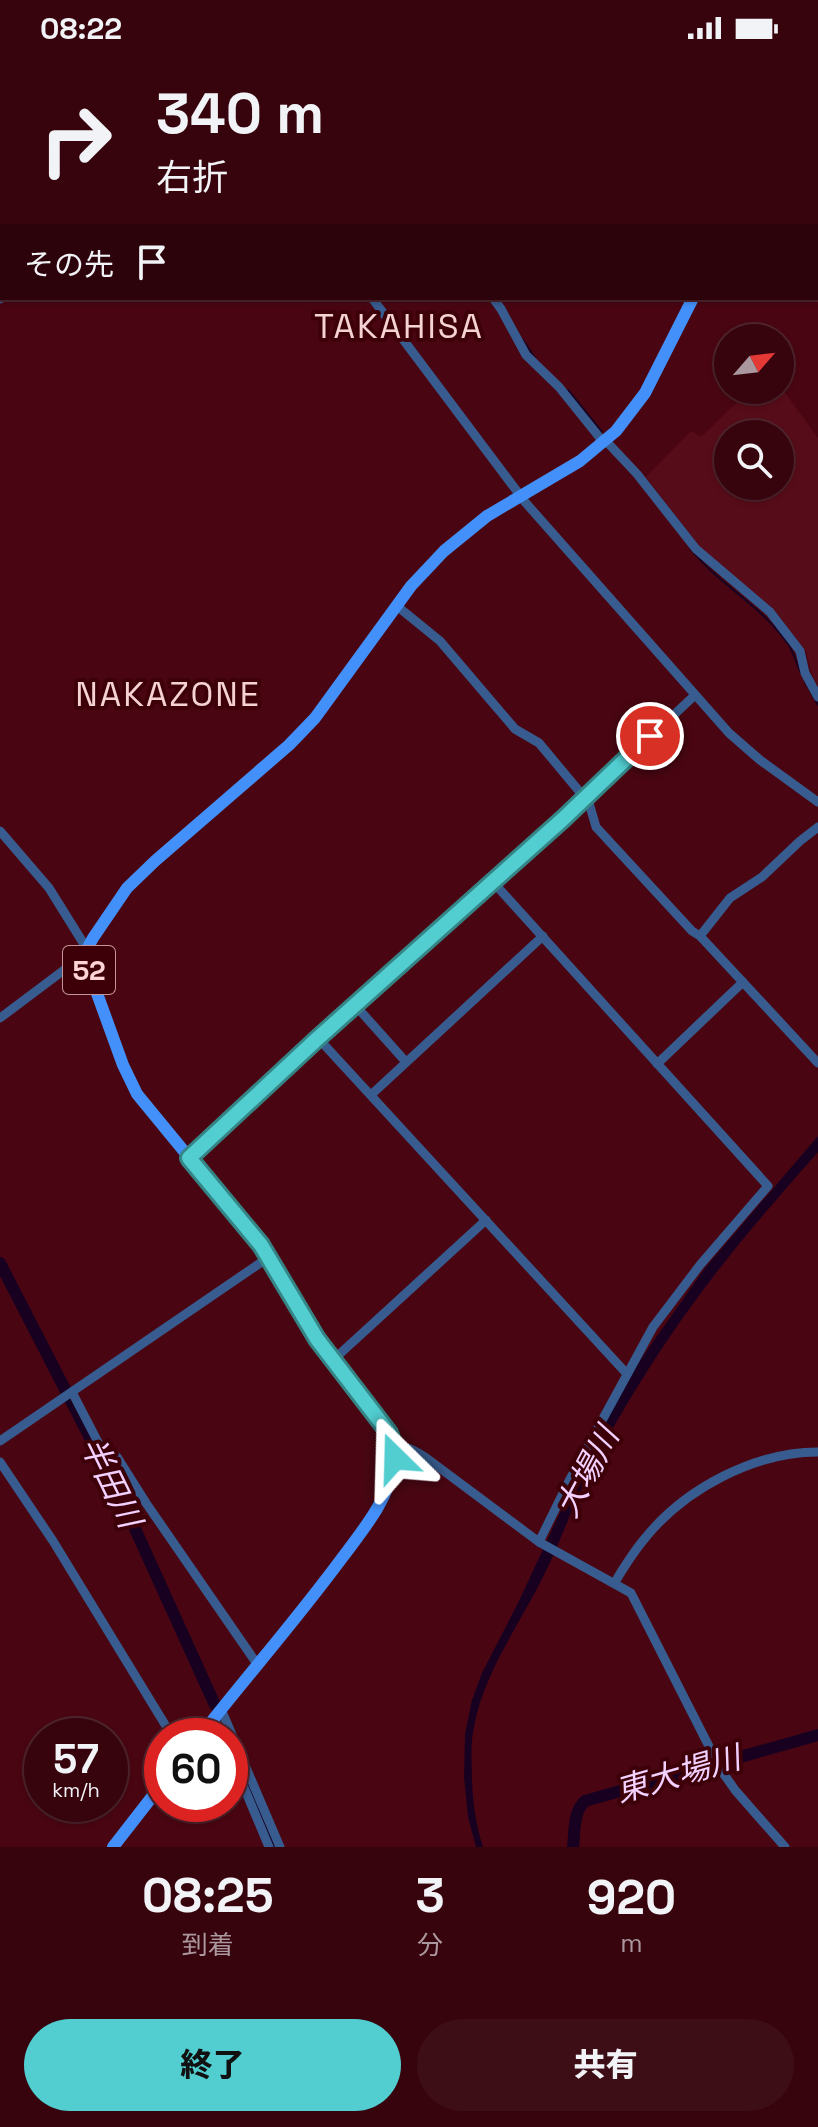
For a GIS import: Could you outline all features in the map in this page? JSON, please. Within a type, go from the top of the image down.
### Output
[{"type":"main road","name":"52","points":[[394,1446],[383,1424],[317,1339],[269,1257],[131,1084],[86,953],[107,914],[134,880],[289,745],[315,718],[411,586],[444,551],[487,516],[580,461],[605,442],[645,393],[692,300]]},
{"type":"main road","points":[[214,1718],[303,1610],[374,1513],[392,1475],[394,1446]]},
{"type":"main road","points":[[113,1847],[144,1807]]},
{"type":"street","points":[[374,300],[521,496],[695,695],[735,739],[818,802]]},
{"type":"street","points":[[494,300],[526,355],[637,474],[696,549],[770,612],[800,651],[805,673],[818,697]]},
{"type":"street","points":[[397,606],[440,641],[515,729],[539,743],[585,797],[596,827],[818,1063]]},
{"type":"street","points":[[189,1158],[695,695]]},
{"type":"street","points":[[700,936],[730,898],[762,877],[818,827]]},
{"type":"street","points":[[0,831],[49,888],[86,953],[0,1018]]},
{"type":"street","points":[[493,882],[768,1186],[700,1265],[653,1327],[569,1481],[541,1543]]},
{"type":"street","points":[[372,1094],[543,936]]},
{"type":"street","points":[[657,1064],[743,982]]},
{"type":"street","points":[[355,1005],[406,1062]]},
{"type":"street","points":[[318,1038],[627,1374]]},
{"type":"street","points":[[332,1361],[486,1220]]},
{"type":"street","points":[[0,1441],[269,1257]]},
{"type":"street","points":[[70,1394],[100,1446],[117,1457],[257,1664]]},
{"type":"street","points":[[394,1446],[410,1448],[425,1457],[541,1543],[631,1593],[718,1763],[735,1790],[785,1847]]},
{"type":"street","points":[[615,1582],[648,1534],[708,1483],[757,1462],[818,1452]]},
{"type":"street","points":[[0,1462],[53,1541],[161,1718]]},
{"type":"street","points":[[218,1713],[219,1718]]},
{"type":"street","points":[[218,1713],[269,1835],[269,1847]]},
{"type":"street","points":[[248,1791],[269,1835],[280,1847]]},
{"type":"street","points":[[256,1847],[269,1835]]},
{"type":"shaded area","points":[[735,404],[793,404],[818,438],[818,686],[806,651],[773,608],[700,547],[646,477],[691,431],[701,437],[714,425],[714,500],[794,500],[794,420],[719,420]]},
{"type":"water","name":"大場川","points":[[818,1136],[818,1152],[712,1278],[640,1382],[589,1473],[545,1573],[495,1667],[479,1706],[472,1740],[473,1798],[483,1847],[476,1847],[468,1817],[464,1777],[465,1734],[472,1700],[598,1431],[636,1366],[705,1268]]},
{"type":"waterway","points":[[523,340],[535,358]]},
{"type":"waterway","points":[[568,390],[602,432]]},
{"type":"waterway","points":[[690,548],[713,573],[777,630],[790,647],[801,673]]},
{"type":"waterway","points":[[805,682],[818,705]]},
{"type":"waterway","name":"半田川","points":[[0,1263],[122,1500],[215,1705]]},
{"type":"waterway","name":"東大場川","points":[[573,1847],[576,1816],[585,1801],[818,1735]]},
{"type":"waterway","name":"半田川","points":[[248,1785],[274,1847]]},
{"type":"district","name":"TAKAHISA","points":[[399,326]]},
{"type":"district","name":"NAKAZONE","points":[[168,694]]},
{"type":"route","points":[[395,1458],[389,1433],[317,1339],[261,1245],[189,1158],[563,819],[650,736]]}]
